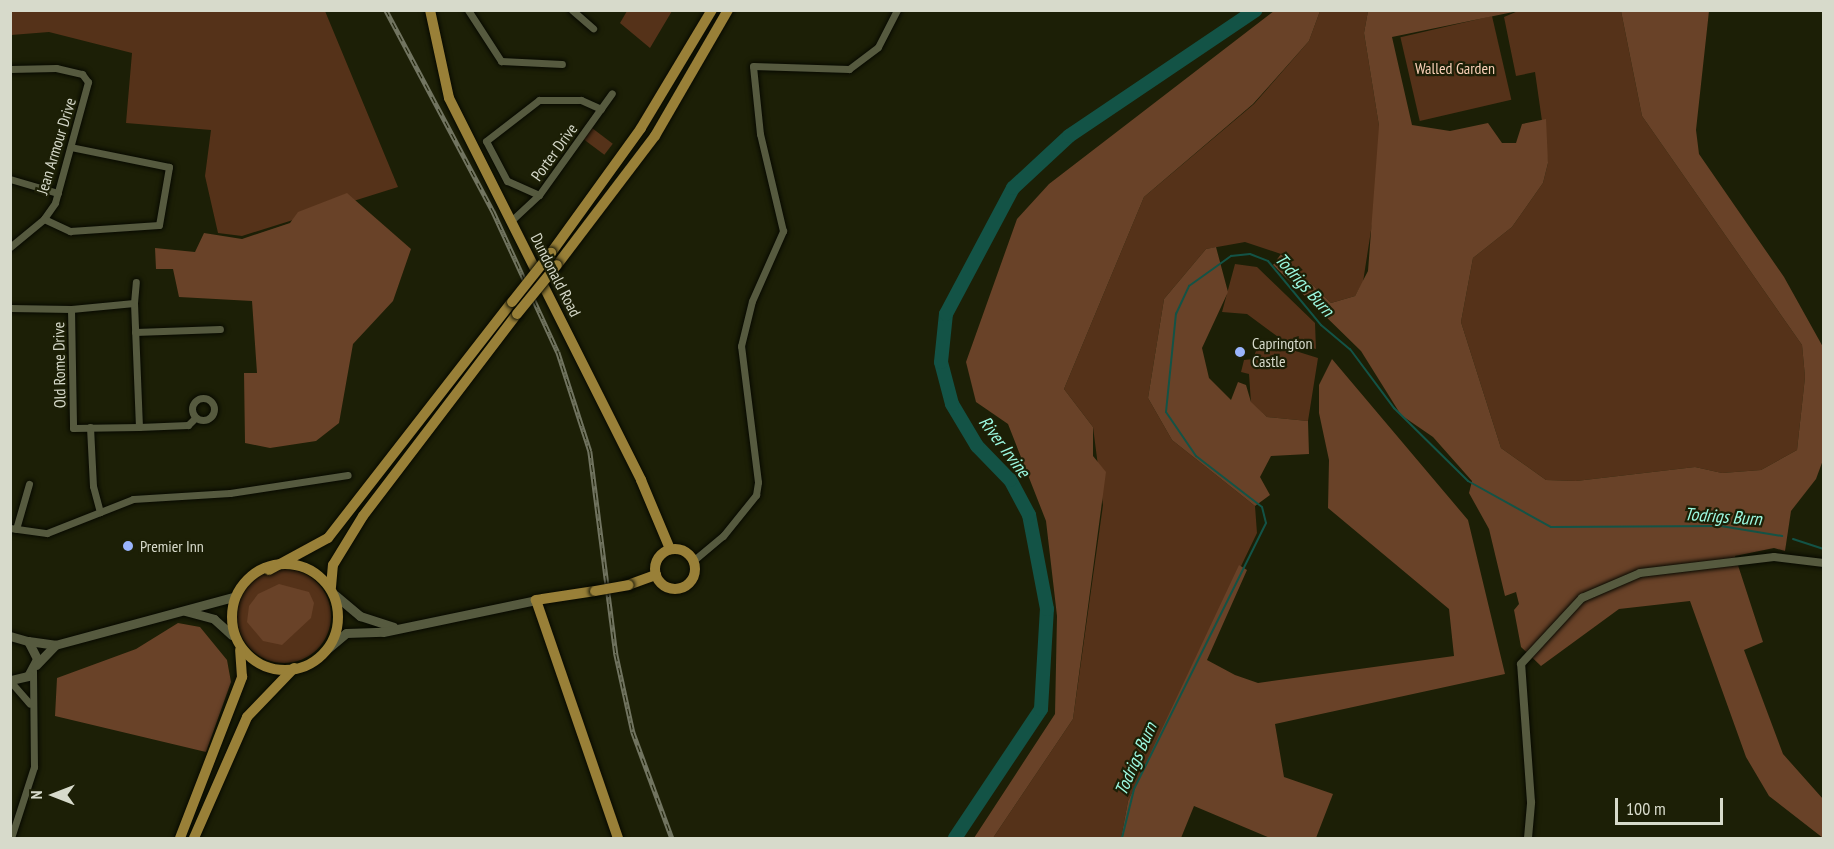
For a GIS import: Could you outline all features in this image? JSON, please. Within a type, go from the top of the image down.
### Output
[{"type":"main road","name":"Dundonald Road","points":[[430,10],[448,98],[512,220],[641,480],[670,549]]},
{"type":"main road","points":[[232,635],[233,597],[244,583],[328,538],[551,253],[641,128],[712,10]]},
{"type":"main road","points":[[326,650],[337,629],[333,565],[363,516],[655,136],[728,10]]},
{"type":"main road","points":[[670,549],[684,550],[693,560],[694,575],[685,587],[670,589],[656,575],[657,560],[670,549]]},
{"type":"main road","points":[[269,570],[304,565],[360,616],[393,627]]},
{"type":"main road","points":[[194,838],[247,717],[295,668],[326,650],[346,633],[393,627],[628,585],[656,575]]},
{"type":"main road","points":[[12,634],[28,641],[55,645],[233,597]]},
{"type":"main road","points":[[536,600],[618,838]]},
{"type":"main road","points":[[179,610],[214,619],[232,635],[240,650],[242,677],[180,838]]},
{"type":"main road","points":[[28,641],[34,668]]},
{"type":"main road","points":[[10,681],[34,668],[55,645]]},
{"type":"main road","points":[[240,650],[266,666],[295,668]]},
{"type":"street","points":[[468,10],[501,61],[562,64]]},
{"type":"street","points":[[572,10],[593,28]]},
{"type":"street","points":[[693,560],[723,536],[756,495],[758,482],[741,346],[752,301],[783,231],[759,134],[753,66],[849,69],[878,47],[897,10]]},
{"type":"street","name":"Jean Armour Drive","points":[[10,69],[43,66],[87,78],[72,147],[58,193],[44,219],[10,246]]},
{"type":"street","name":"Porter Drive","points":[[512,220],[539,195],[612,93]]},
{"type":"street","points":[[539,195],[507,181],[486,141],[539,100],[581,100],[601,109]]},
{"type":"street","points":[[44,219],[70,231],[159,225],[169,168],[72,147]]},
{"type":"street","points":[[10,179],[58,193]]},
{"type":"street","points":[[136,282],[134,303],[139,427]]},
{"type":"street","name":"Old Rome Drive","points":[[10,308],[71,309],[134,303]]},
{"type":"street","name":"Old Rome Drive","points":[[71,309],[73,428],[90,428]]},
{"type":"street","points":[[135,332],[220,329]]},
{"type":"street","points":[[100,512],[93,486],[90,428],[188,425],[195,418]]},
{"type":"street","points":[[29,484],[13,528],[47,533],[133,499],[231,493],[348,476]]},
{"type":"street","points":[[1528,838],[1532,802],[1521,664],[1582,598],[1640,573],[1774,557],[1824,564]]},
{"type":"street","points":[[11,838],[34,767],[30,704],[34,668]]},
{"type":"street","points":[[10,681],[30,704]]},
{"type":"green space","points":[[11,11],[325,11],[398,187],[242,236],[218,233],[205,176],[211,130],[126,123],[132,53],[49,32],[11,35]]},
{"type":"green space","points":[[627,11],[672,11],[650,48],[620,23]]},
{"type":"green space","points":[[1320,11],[1368,11],[1364,33],[1379,126],[1379,179],[1363,282],[1355,296],[1331,303],[1281,254],[1245,242],[1206,249],[1164,299],[1148,398],[1172,440],[1255,506],[1257,533],[1128,801],[1121,838],[993,838],[1073,719],[1103,505],[1093,427],[1064,389],[1144,197],[1254,104],[1309,41]]},
{"type":"green space","points":[[1518,11],[1621,11],[1642,116],[1802,345],[1805,377],[1797,450],[1761,470],[1722,473],[1695,467],[1576,481],[1546,480],[1501,448],[1461,322],[1473,258],[1512,227],[1543,183],[1548,163],[1535,72],[1516,76],[1504,17]]},
{"type":"green space","name":"Walled Garden","points":[[1492,16],[1511,100],[1420,121],[1400,37]]},
{"type":"green space","points":[[592,128],[613,144],[604,155],[584,139]]},
{"type":"green space","points":[[1235,264],[1257,267],[1315,323],[1316,349],[1281,339],[1247,314],[1222,312]]},
{"type":"green space","points":[[1260,340],[1318,358],[1308,421],[1267,417],[1251,403],[1249,374],[1241,372],[1244,360],[1253,359]]},
{"type":"green space","points":[[275,569],[293,569],[318,582],[328,598],[331,616],[328,634],[318,650],[293,663],[275,663],[250,650],[237,625],[237,607],[250,582]]},
{"type":"shaded area","points":[[1274,11],[1320,11],[1309,41],[1253,104],[1144,197],[1064,389],[1093,427],[1093,456],[1106,472],[1073,719],[993,838],[974,838],[1055,714],[1057,616],[1046,521],[1008,424],[976,402],[966,362],[1017,219],[1049,184]]},
{"type":"shaded area","points":[[1368,11],[1518,11],[1392,37],[1412,125],[1450,131],[1488,123],[1502,143],[1516,143],[1522,124],[1546,119],[1548,163],[1543,183],[1512,227],[1473,258],[1461,322],[1501,448],[1546,480],[1576,481],[1695,467],[1722,473],[1761,470],[1797,450],[1805,377],[1802,345],[1642,116],[1621,11],[1709,11],[1696,130],[1699,154],[1784,277],[1823,347],[1823,460],[1816,479],[1791,511],[1785,551],[1774,548],[1735,556],[1763,642],[1744,650],[1783,754],[1823,799],[1823,838],[1769,796],[1746,757],[1690,601],[1619,609],[1541,666],[1521,647],[1514,610],[1519,604],[1516,592],[1505,596],[1489,529],[1469,493],[1472,481],[1433,437],[1401,415],[1361,351],[1273,265],[1281,254],[1331,303],[1355,296],[1368,271],[1379,126],[1364,33]]},
{"type":"shaded area","points":[[347,193],[411,249],[393,301],[353,344],[339,423],[316,441],[270,448],[245,443],[244,373],[257,373],[252,301],[179,297],[173,269],[156,269],[155,248],[195,252],[204,233],[242,239],[290,223],[298,212]]},
{"type":"shaded area","points":[[1216,247],[1228,292],[1202,348],[1209,378],[1231,400],[1238,382],[1246,385],[1251,402],[1267,417],[1308,421],[1309,454],[1271,456],[1260,477],[1270,495],[1255,506],[1172,440],[1148,398],[1164,299],[1206,249]]},
{"type":"shaded area","points":[[1332,359],[1468,520],[1505,674],[1275,724],[1284,777],[1333,794],[1316,838],[1270,838],[1194,806],[1181,838],[1121,838],[1128,801],[1239,565],[1247,570],[1207,660],[1235,675],[1258,683],[1454,656],[1449,609],[1328,508],[1329,460],[1319,413],[1319,385]]},
{"type":"shaded area","points":[[279,584],[309,592],[314,603],[311,618],[282,645],[263,641],[247,622],[249,606],[258,594]]},
{"type":"shaded area","points":[[178,623],[200,627],[227,660],[231,682],[206,752],[55,716],[57,678],[136,649]]},
{"type":"waterway","name":"River Irvine","points":[[955,838],[1041,709],[1047,609],[1029,515],[1010,480],[977,446],[952,404],[941,362],[946,314],[1013,188],[1069,136],[1256,10]]},
{"type":"waterway","name":"Todrigs Burn","points":[[1122,838],[1134,789],[1266,523],[1262,507],[1196,456],[1166,412],[1176,314],[1189,286],[1231,256],[1250,254],[1268,261],[1321,325],[1350,349],[1394,408],[1468,481],[1551,527],[1721,526],[1782,536]]},
{"type":"waterway","name":"Todrigs Burn","points":[[1793,539],[1824,549]]},
{"type":"railway","points":[[386,10],[493,211],[558,352],[590,451],[616,654],[633,732],[672,838]]},
{"type":"place","name":"Caprington Castle","points":[[1240,352]]},
{"type":"place","name":"Premier Inn","points":[[128,546]]}]
